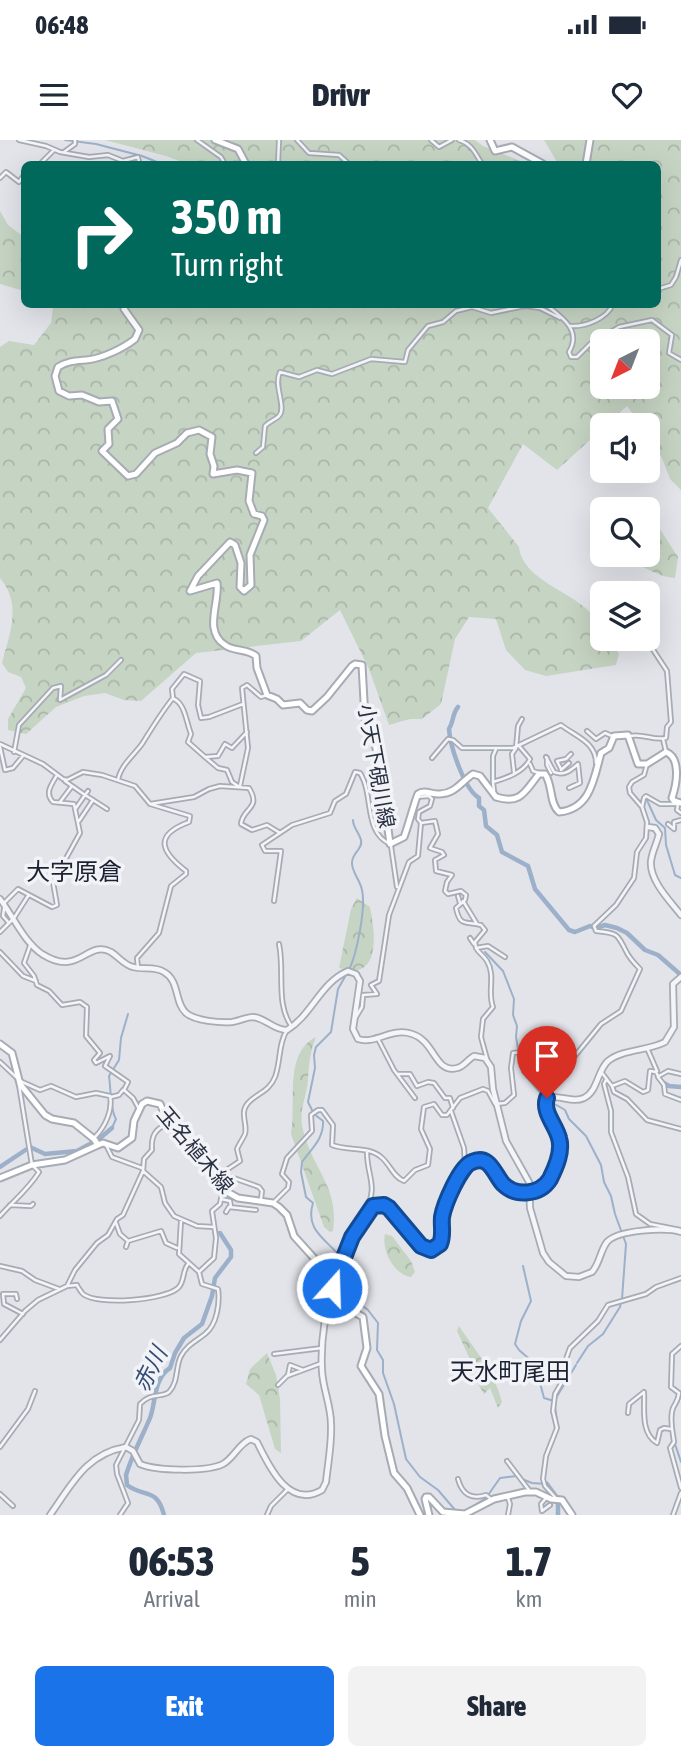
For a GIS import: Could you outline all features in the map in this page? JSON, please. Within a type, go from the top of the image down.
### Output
[{"type":"main road","points":[[215,140],[239,149],[245,161]]},
{"type":"main road","points":[[490,140],[495,151],[512,147],[538,161]]},
{"type":"main road","points":[[586,161],[590,140]]},
{"type":"main road","points":[[125,308],[139,330],[135,339],[106,354],[87,360],[71,360],[58,367],[55,376],[60,391],[69,396],[82,395],[99,402],[112,401],[118,419],[108,429],[109,444],[102,451],[128,476],[140,470],[155,453],[174,444],[187,433],[199,430],[212,437],[210,454],[214,466],[213,474],[237,470],[252,473],[250,507],[254,514],[262,516],[264,520],[250,555],[251,585],[244,591],[240,587],[241,563],[235,545],[230,542],[195,579],[190,590],[217,583],[215,634],[225,646],[251,651],[256,656],[257,668],[267,695]]},
{"type":"main road","name":"小天下硯川線","points":[[267,695],[286,706],[300,703],[312,711],[355,664],[362,665],[365,719],[373,734],[380,768],[390,844],[404,837],[413,815],[416,797],[422,792],[447,793],[455,790],[469,776],[477,774],[493,794]]},
{"type":"main road","points":[[493,794],[499,799],[519,798],[539,774],[545,774],[550,783],[554,807],[564,812],[585,799],[593,786],[601,753],[609,748],[612,736],[628,735],[635,763],[645,766],[666,752],[673,754],[678,762],[679,781],[672,797],[680,803]]},
{"type":"main road","points":[[0,1044],[14,1056],[20,1081],[49,1118],[74,1123],[96,1141],[59,1162],[32,1165],[0,1178]]},
{"type":"main road","name":"玉名植木線","points":[[96,1141],[118,1148],[130,1141],[139,1109],[147,1101],[160,1104],[169,1124],[233,1196],[273,1203]]},
{"type":"main road","points":[[273,1203],[287,1215],[294,1236],[321,1264],[320,1285],[313,1300],[333,1316],[337,1315],[331,1302],[337,1283],[340,1282],[343,1302],[363,1317],[367,1348],[361,1366],[379,1394],[385,1438],[394,1473],[407,1488],[420,1515]]},
{"type":"main road","points":[[429,1515],[425,1499],[428,1497],[445,1514],[462,1514],[469,1513],[489,1497],[530,1491],[565,1502],[572,1515]]},
{"type":"street","points":[[19,140],[92,158],[108,155],[123,161],[138,157],[139,161]]},
{"type":"street","points":[[45,140],[46,146]]},
{"type":"street","points":[[64,153],[75,144],[75,140]]},
{"type":"street","points":[[197,140],[224,161]]},
{"type":"street","points":[[278,161],[279,140]]},
{"type":"street","points":[[297,140],[309,153],[339,155],[346,161]]},
{"type":"street","points":[[431,140],[439,147],[452,140]]},
{"type":"street","points":[[459,140],[468,143],[480,161]]},
{"type":"street","points":[[43,161],[54,150]]},
{"type":"street","points":[[0,178],[6,172],[19,182],[21,179]]},
{"type":"street","points":[[661,288],[671,285],[681,260]]},
{"type":"street","points":[[256,453],[263,447],[264,428],[283,410],[277,384],[279,372],[299,377],[318,370],[329,374],[354,368],[372,359],[405,362],[408,350],[428,326],[443,322],[452,313],[465,308]]},
{"type":"street","points":[[475,308],[491,313],[509,308]]},
{"type":"street","points":[[537,308],[560,318]]},
{"type":"street","points":[[549,308],[570,326],[575,337],[569,355],[574,358],[591,343],[619,327],[652,320],[672,335],[669,353],[681,360]]},
{"type":"street","points":[[570,326],[581,326],[593,321],[611,308]]},
{"type":"street","points":[[628,735],[640,734],[663,739],[668,737],[667,727],[671,722],[667,671],[654,651]]},
{"type":"street","points":[[14,752],[19,725],[53,688],[61,685],[60,700],[106,675],[121,660]]},
{"type":"street","points":[[118,780],[123,767],[173,698],[172,689],[184,674],[200,681],[201,718],[209,718],[243,704]]},
{"type":"street","points":[[239,786],[248,748],[241,691],[244,685],[250,686],[261,697],[267,695]]},
{"type":"street","points":[[173,698],[179,701],[184,710],[185,721],[191,734],[188,742],[218,768],[227,770],[232,782],[249,788],[254,796],[252,807],[242,818],[242,824],[252,830],[267,825],[279,833]]},
{"type":"street","points":[[514,774],[512,756],[517,746],[518,726],[522,719]]},
{"type":"street","points":[[432,758],[444,742],[450,739],[462,748],[496,749],[517,746],[561,725],[590,744],[598,764]]},
{"type":"street","points":[[587,731],[596,739]]},
{"type":"street","points":[[205,757],[218,756],[225,744],[232,748],[247,732]]},
{"type":"street","points":[[590,744],[605,733],[612,736]]},
{"type":"street","points":[[663,739],[666,752]]},
{"type":"street","points":[[0,746],[43,764],[107,809]]},
{"type":"street","points":[[0,746],[5,770],[13,768],[23,756]]},
{"type":"street","points":[[493,782],[514,774],[528,763],[530,759],[517,746]]},
{"type":"street","points":[[493,794],[493,756],[496,749]]},
{"type":"street","points":[[561,771],[557,761],[566,759],[571,754]]},
{"type":"street","points":[[551,774],[547,757],[554,772],[568,773],[578,764],[580,783],[569,788]]},
{"type":"street","points":[[528,763],[533,771],[539,773]]},
{"type":"street","points":[[561,771],[569,763]]},
{"type":"street","points":[[273,1203],[286,1192],[289,1184],[282,1174],[284,1167],[295,1148],[309,1135],[312,1129],[311,1115],[318,1110],[322,1110],[333,1125],[332,1145],[382,1157],[398,1178],[404,1181],[415,1170],[428,1165],[431,1152],[421,1129],[422,1110],[428,1105],[434,1104],[442,1115],[447,1115],[460,1098],[483,1088],[488,1091],[493,1102],[498,1104],[509,1101],[514,1095],[513,1053],[522,1052],[526,1066],[536,1076],[540,1076],[570,1062],[600,1025],[624,1007],[640,969],[626,953],[618,936],[611,932],[596,931],[594,927],[616,905],[636,876],[637,852],[646,841],[648,827],[642,807],[630,793],[629,787],[632,782],[643,777],[645,766]]},
{"type":"street","points":[[274,901],[281,851],[265,851],[262,845],[292,825],[330,813],[335,802],[346,794],[353,774],[358,771],[364,781],[374,826],[381,838],[390,844],[398,890]]},
{"type":"street","points":[[63,779],[88,772],[118,780],[135,786],[150,804],[190,816],[189,822],[170,831],[164,843],[169,857],[187,873],[171,886],[159,933],[136,958],[138,968]]},
{"type":"street","points":[[9,923],[3,916],[5,905],[18,889],[56,907],[53,883],[80,833],[76,808],[70,802],[51,800],[48,793],[57,775]]},
{"type":"street","points":[[60,802],[72,786]]},
{"type":"street","points":[[150,804],[194,797],[211,788],[239,786]]},
{"type":"street","points":[[76,808],[88,791]]},
{"type":"street","points":[[353,1021],[362,1007],[363,995],[376,994],[371,985],[379,981],[388,917],[409,862],[418,856],[421,823],[418,819],[419,812],[431,805],[432,800],[429,796],[416,797]]},
{"type":"street","points":[[642,807],[646,796],[653,802],[680,803],[677,810],[681,813]]},
{"type":"street","points":[[668,804],[672,797]]},
{"type":"street","points":[[79,821],[93,800]]},
{"type":"street","points":[[668,824],[673,830],[674,822],[681,820]]},
{"type":"street","points":[[421,823],[435,821],[438,834],[430,848],[444,855],[435,860],[436,871],[451,874],[445,891],[448,894],[463,892],[466,895],[456,908],[460,921],[477,924]]},
{"type":"street","points":[[648,827],[655,828],[659,834],[651,860],[653,871],[662,891],[681,915]]},
{"type":"street","points":[[0,932],[14,918],[28,896]]},
{"type":"street","points":[[458,896],[477,924],[485,930],[475,946]]},
{"type":"street","points":[[0,899],[31,943],[41,953],[61,963],[74,962],[88,953],[104,950],[129,966],[157,969],[169,976],[176,985],[182,1009],[193,1017],[229,1022],[255,1017],[278,1030],[287,1030]]},
{"type":"street","points":[[470,938],[486,958],[492,973],[490,1000],[493,1007],[483,1019],[481,1037],[506,1141],[527,1176],[530,1208],[541,1248],[549,1262],[566,1276],[579,1277],[593,1272],[607,1243],[614,1237],[664,1228],[681,1231]]},
{"type":"street","points":[[0,1062],[20,1081],[40,1090],[51,1086],[76,1097],[96,1093],[112,1097],[124,1090],[128,1082],[106,1066],[110,1056],[98,1062],[94,1060],[100,1052],[86,1036],[87,1007],[80,1002],[62,1004],[36,981],[24,963],[31,943]]},
{"type":"street","points":[[279,944],[283,968],[280,999],[290,1026],[294,1026]]},
{"type":"street","points":[[475,946],[488,946],[505,957]]},
{"type":"street","points":[[0,952],[23,976],[36,981]]},
{"type":"street","points":[[199,1272],[214,1258],[216,1238],[212,1211],[221,1199],[222,1176],[239,1162],[237,1149],[245,1133],[244,1112],[249,1102],[260,1096],[274,1080],[282,1038],[287,1030],[294,1026],[315,998],[338,976],[352,972],[360,981],[353,1021],[353,1029],[358,1039],[365,1041],[400,1032],[420,1037],[430,1046],[438,1062],[451,1069],[460,1067],[474,1056],[481,1056],[488,1061]]},
{"type":"street","points":[[463,1168],[471,1162],[484,1161],[492,1166],[508,1188],[523,1192],[540,1189],[547,1182],[560,1152],[560,1139],[545,1108],[547,1099],[553,1096],[570,1100],[584,1098],[591,1092],[600,1072],[613,1058],[665,1042],[673,1031],[675,1017],[673,984],[681,977]]},
{"type":"street","points":[[311,1008],[315,998]]},
{"type":"street","points":[[278,1030],[282,1038]]},
{"type":"street","points":[[377,1037],[415,1098]]},
{"type":"street","points":[[647,1048],[653,1058],[657,1078],[664,1085],[665,1094],[681,1100]]},
{"type":"street","points":[[612,1086],[625,1081],[643,1092],[648,1090],[650,1071],[656,1072],[658,1076]]},
{"type":"street","points":[[658,1076],[668,1071],[681,1074]]},
{"type":"street","points":[[600,1072],[614,1092],[627,1099],[647,1120],[681,1129]]},
{"type":"street","points":[[361,1222],[373,1206],[384,1205],[402,1221],[421,1246],[427,1250],[435,1249],[442,1239],[443,1213],[466,1158],[450,1098],[445,1098],[434,1083],[417,1086],[410,1074],[398,1074]]},
{"type":"street","points":[[606,1080],[604,1086],[611,1111],[610,1129],[628,1177],[636,1213],[650,1224],[681,1231]]},
{"type":"street","points":[[0,1216],[39,1173],[32,1165],[18,1087],[20,1081]]},
{"type":"street","points":[[124,1090],[133,1098],[139,1109]]},
{"type":"street","points":[[96,1141],[109,1115],[112,1097]]},
{"type":"street","points":[[67,1286],[74,1271],[97,1243],[108,1235],[125,1211],[143,1170],[144,1159],[152,1150],[153,1135],[161,1126],[169,1124]]},
{"type":"street","points":[[105,1144],[112,1157],[131,1162],[161,1187],[168,1209],[181,1221],[189,1221],[200,1227],[214,1227]]},
{"type":"street","points":[[50,1515],[80,1471],[124,1447],[132,1449],[140,1464],[150,1468],[212,1467],[226,1462],[244,1442],[251,1439],[257,1441],[267,1465],[288,1489],[312,1494],[322,1490],[326,1482],[331,1419],[322,1363],[326,1308],[347,1250],[371,1203],[373,1189],[367,1152]]},
{"type":"street","points":[[222,1176],[260,1188],[261,1201]]},
{"type":"street","points":[[221,1199],[230,1201],[231,1207]]},
{"type":"street","points":[[10,1205],[33,1204]]},
{"type":"street","points":[[231,1207],[256,1210]]},
{"type":"street","points":[[226,1212],[231,1207]]},
{"type":"street","points":[[120,1515],[128,1503],[116,1465],[139,1420],[142,1402],[154,1394],[169,1391],[177,1375],[178,1361],[184,1351],[214,1324],[219,1290],[202,1284],[199,1272],[179,1254],[181,1221]]},
{"type":"street","points":[[116,1223],[119,1233],[128,1241]]},
{"type":"street","points":[[128,1241],[161,1231],[166,1244],[178,1248]]},
{"type":"street","points":[[126,1247],[128,1241]]},
{"type":"street","points":[[0,1340],[23,1314],[43,1297],[59,1289],[76,1285],[83,1294],[92,1298],[132,1301],[169,1293],[178,1288],[188,1264]]},
{"type":"street","points":[[0,1266],[22,1271],[34,1280],[59,1289]]},
{"type":"street","points":[[547,1497],[541,1504],[542,1511],[555,1501],[553,1492],[545,1485],[546,1456],[557,1429],[554,1401],[556,1390],[562,1382],[562,1372],[570,1348],[598,1321],[608,1305],[646,1294],[656,1287],[681,1278]]},
{"type":"street","points":[[18,1299],[16,1294],[3,1294],[4,1304],[23,1314]]},
{"type":"street","points":[[673,1515],[681,1490],[670,1448],[674,1442],[671,1429],[679,1393],[671,1385],[672,1354],[681,1346]]},
{"type":"street","points":[[274,1354],[322,1348]]},
{"type":"street","points":[[278,1384],[288,1376],[322,1363]]},
{"type":"street","points":[[288,1376],[290,1365],[303,1370]]},
{"type":"street","points":[[0,1447],[28,1409],[35,1391]]},
{"type":"street","points":[[628,1413],[629,1405],[644,1392],[645,1427],[650,1439],[657,1443],[660,1430],[671,1429]]},
{"type":"street","points":[[507,1461],[530,1491]]},
{"type":"street","points":[[458,1479],[460,1487],[467,1495],[474,1498],[489,1497]]},
{"type":"street","points":[[267,1515],[271,1506],[288,1489]]},
{"type":"street","points":[[0,1494],[13,1506]]},
{"type":"street","points":[[507,1495],[510,1504],[508,1515]]},
{"type":"green space","points":[[105,140],[475,140],[520,161],[180,161]]},
{"type":"green space","points":[[544,140],[681,140],[681,490],[670,479],[660,455],[660,413],[632,413],[627,406],[619,413],[590,413],[590,440],[557,470],[523,444],[488,508],[519,547],[524,561],[534,573],[590,612],[590,651],[617,651],[619,654],[616,665],[546,676],[525,670],[506,650],[496,619],[469,617],[455,639],[441,704],[422,719],[410,719],[389,725],[369,669],[340,610],[301,641],[196,653],[141,701],[124,700],[105,693],[84,696],[56,707],[26,734],[8,730],[8,719],[26,688],[21,677],[8,672],[2,663],[11,630],[12,608],[7,588],[0,578],[0,347],[9,341],[34,345],[51,323],[53,308],[661,308],[661,161],[556,161]]},
{"type":"green space","points":[[0,211],[8,225],[21,235],[21,290],[0,284]]},
{"type":"green space","points":[[660,529],[678,557],[675,578],[642,567],[660,567]]},
{"type":"green space","points":[[357,898],[370,907],[374,941],[371,958],[361,969],[339,968],[351,909]]},
{"type":"green space","points":[[316,1037],[310,1058],[301,1119],[304,1134],[333,1203],[333,1231],[330,1232],[324,1227],[291,1134],[295,1067],[306,1045]]},
{"type":"green space","points":[[385,1234],[392,1236],[411,1261],[415,1272],[411,1277],[399,1272],[390,1261],[385,1247]]},
{"type":"green space","points":[[459,1326],[495,1381],[502,1402],[498,1408],[490,1388],[484,1394],[472,1374],[472,1364],[457,1331]]},
{"type":"green space","points":[[267,1353],[276,1375],[280,1399],[281,1453],[275,1449],[259,1395],[246,1384],[250,1369]]},
{"type":"waterway","points":[[65,140],[96,144],[154,161]]},
{"type":"waterway","points":[[458,707],[449,729],[455,756],[468,786],[479,798],[486,826],[497,835],[502,852],[528,866],[535,889],[569,930],[575,932],[590,926],[596,928],[605,925],[617,928],[627,933],[645,950],[658,955],[681,975]]},
{"type":"waterway","points":[[646,798],[656,820],[665,828],[666,845],[675,875],[681,878]]},
{"type":"waterway","points":[[349,970],[358,942],[363,908],[362,890],[352,864],[361,843],[353,820]]},
{"type":"waterway","points":[[485,952],[503,971],[514,999],[513,1015],[517,1026],[516,1037],[522,1072],[546,1099],[565,1110],[569,1119],[586,1136],[601,1165],[604,1182],[626,1244],[622,1299]]},
{"type":"waterway","points":[[346,975],[338,989],[331,1032],[316,1047],[314,1055],[315,1068],[308,1102],[314,1114],[323,1121],[323,1127],[316,1143],[302,1162],[301,1172],[306,1197],[313,1203],[312,1220],[317,1232],[341,1258],[351,1297],[368,1310],[378,1323],[377,1350],[383,1360],[383,1373],[394,1404],[406,1459],[420,1477],[438,1490],[456,1511]]},
{"type":"waterway","points":[[112,1128],[116,1119],[109,1076],[119,1060],[121,1038],[128,1014]]},
{"type":"waterway","points":[[662,1082],[681,1087]]},
{"type":"waterway","points":[[0,1167],[30,1147],[45,1154],[77,1151],[112,1128]]},
{"type":"waterway","name":"赤川","points":[[164,1515],[158,1500],[127,1485],[126,1475],[150,1418],[161,1378],[170,1368],[184,1338],[202,1324],[215,1278],[231,1257],[231,1250],[220,1233]]},
{"type":"waterway","points":[[523,1266],[531,1301],[521,1321],[515,1344],[535,1364],[544,1398],[554,1401]]},
{"type":"waterway","points":[[577,1363],[588,1346],[603,1334],[621,1302]]},
{"type":"waterway","points":[[556,1398],[576,1365]]},
{"type":"waterway","points":[[550,1448],[558,1429],[555,1407]]},
{"type":"waterway","points":[[675,1444],[681,1462]]},
{"type":"waterway","points":[[522,1479],[547,1484],[544,1480],[546,1460]]},
{"type":"waterway","points":[[470,1508],[486,1498],[500,1478],[517,1476]]},
{"type":"waterway","points":[[547,1484],[558,1499],[558,1515]]},
{"type":"district","name":"大字原倉","points":[[74,872]]},
{"type":"district","name":"天水町尾田","points":[[510,1372]]},
{"type":"route","points":[[332,1288],[352,1237],[373,1206],[379,1204],[389,1208],[418,1244],[431,1250],[440,1244],[446,1206],[463,1168],[471,1162],[479,1160],[492,1166],[508,1188],[523,1192],[540,1189],[550,1178],[557,1163],[560,1145],[557,1131],[545,1108],[547,1098]]}]
